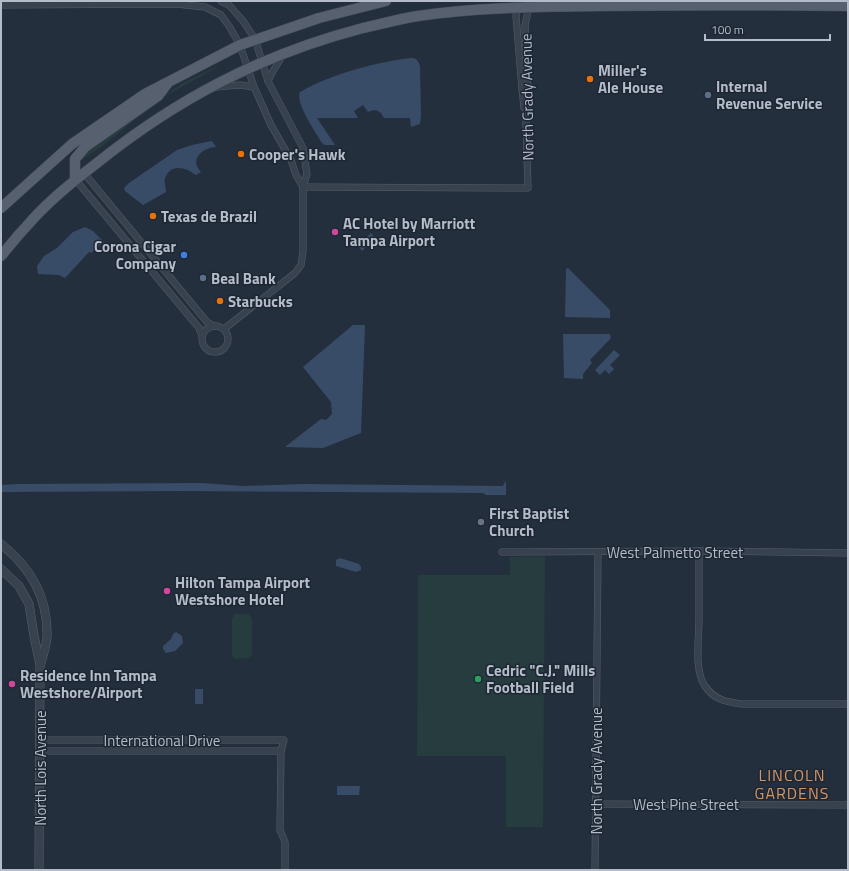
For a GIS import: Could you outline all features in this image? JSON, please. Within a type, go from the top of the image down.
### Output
[{"type":"main road","points":[[1,208],[72,144],[145,94],[254,39],[319,18],[386,1]]},
{"type":"main road","points":[[1,256],[26,227],[75,179],[128,138],[170,110],[247,68],[308,44],[340,34],[415,16],[461,10],[522,5],[848,6]]},
{"type":"main road","points":[[75,179],[75,159],[85,147],[158,96],[170,81]]},
{"type":"street","points":[[221,1],[229,5],[243,21],[254,39],[268,81],[303,148],[307,174],[303,187],[303,252],[301,265],[295,273],[224,329]]},
{"type":"street","points":[[1,5],[176,4],[204,7],[221,15],[240,45],[254,87],[271,125],[291,160],[296,175],[303,187]]},
{"type":"street","points":[[522,5],[522,89],[526,124]]},
{"type":"street","name":"North Grady Avenue","points":[[303,187],[528,188],[526,124],[528,91],[526,25],[522,5]]},
{"type":"street","points":[[268,81],[284,53]]},
{"type":"street","points":[[211,88],[240,85],[254,87]]},
{"type":"street","points":[[84,173],[207,322],[224,329],[227,334],[227,343],[222,350],[218,352],[213,352],[205,348],[201,340],[206,329],[214,326]]},
{"type":"street","points":[[75,179],[199,328],[202,335]]},
{"type":"street","points":[[146,264],[149,251]]},
{"type":"street","name":"North Lois Avenue","points":[[1,544],[23,564],[30,573],[44,605],[48,634],[40,665]]},
{"type":"street","points":[[699,551],[699,666],[704,686],[716,698],[742,704],[848,704]]},
{"type":"street","name":"West Palmetto Street","points":[[502,552],[699,551],[848,553]]},
{"type":"street","name":"North Grady Avenue","points":[[595,870],[598,552]]},
{"type":"street","name":"North Lois Avenue","points":[[1,569],[19,586],[30,604],[34,636],[40,665],[39,870]]},
{"type":"street","name":"International Drive","points":[[40,740],[284,740],[281,751],[40,751]]},
{"type":"street","points":[[107,740],[107,751]]},
{"type":"street","points":[[217,740],[218,751]]},
{"type":"street","points":[[281,751],[280,830],[285,842],[285,870]]},
{"type":"street","name":"West Pine Street","points":[[596,804],[848,805]]},
{"type":"green space","points":[[217,66],[218,67],[163,97],[101,147],[79,162],[84,153],[181,84]]},
{"type":"green space","points":[[545,556],[543,827],[506,827],[506,756],[417,756],[418,575],[510,575],[510,557]]},
{"type":"green space","points":[[235,614],[249,614],[252,619],[252,654],[249,658],[235,659],[232,655],[232,619]]},
{"type":"water","points":[[412,58],[416,59],[420,67],[420,124],[411,127],[410,118],[317,118],[335,145],[325,145],[322,143],[303,110],[299,97],[300,92],[340,74],[384,62]]},
{"type":"water","points":[[212,141],[216,147],[206,150],[199,155],[196,163],[201,172],[196,175],[188,170],[180,168],[172,169],[165,178],[166,192],[143,205],[125,191],[124,188],[129,183],[177,150]]},
{"type":"water","points":[[85,227],[93,231],[104,242],[91,253],[89,252],[65,278],[59,275],[38,274],[37,266],[44,256],[57,248],[73,232]]},
{"type":"water","points":[[371,233],[375,238],[362,251],[358,246]]},
{"type":"water","points":[[568,268],[610,310],[610,318],[565,317],[566,269]]},
{"type":"water","points":[[353,325],[365,325],[361,433],[323,448],[285,447],[321,419],[326,420],[332,414],[331,402],[303,367]]},
{"type":"water","points":[[563,334],[610,334],[611,338],[590,360],[592,363],[583,374],[583,379],[564,378]]},
{"type":"water","points":[[614,350],[620,355],[610,365],[614,369],[609,374],[605,370],[600,375],[595,370]]},
{"type":"water","points":[[505,482],[506,495],[486,495],[483,493],[182,491],[1,492],[1,485],[20,484],[202,483],[243,486],[303,484],[503,486]]},
{"type":"water","points":[[340,558],[359,564],[361,570],[356,572],[336,566],[336,560]]},
{"type":"water","points":[[176,632],[182,636],[183,643],[175,651],[166,653],[163,646]]},
{"type":"water","points":[[195,689],[203,689],[203,704],[195,704]]},
{"type":"water","points":[[337,786],[360,786],[359,795],[337,795]]},
{"type":"pier","points":[[363,105],[368,112],[376,110],[381,113],[384,118],[358,118],[354,111]]},
{"type":"place","name":"Miller's Ale House","points":[[590,79]]},
{"type":"place","name":"Internal Revenue Service","points":[[708,95]]},
{"type":"place","name":"Cooper's Hawk","points":[[241,154]]},
{"type":"place","name":"Texas de Brazil","points":[[153,216]]},
{"type":"place","name":"AC Hotel by Marriott Tampa Airport","points":[[335,232]]},
{"type":"place","name":"Corona Cigar Company","points":[[184,255]]},
{"type":"place","name":"Beal Bank","points":[[203,278]]},
{"type":"place","name":"Starbucks","points":[[220,301]]},
{"type":"place","name":"First Baptist Church","points":[[481,522]]},
{"type":"place","name":"Hilton Tampa Airport Westshore Hotel","points":[[167,591]]},
{"type":"place","name":"Cedric \"C.J.\" Mills Football Field","points":[[478,679]]},
{"type":"place","name":"Residence Inn Tampa Westshore/Airport","points":[[12,684]]},
{"type":"district","name":"LINCOLN GARDENS","points":[[792,784]]}]
